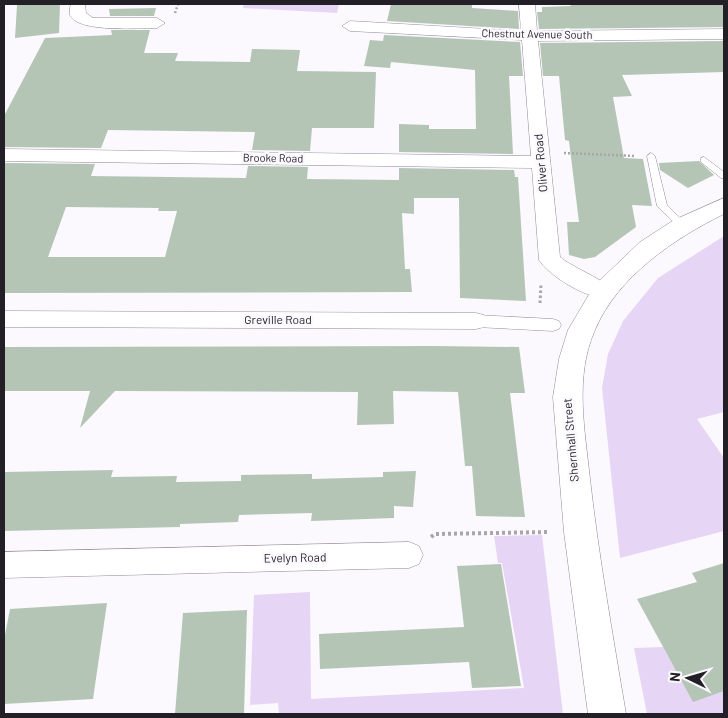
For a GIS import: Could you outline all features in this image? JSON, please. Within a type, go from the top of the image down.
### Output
[{"type":"street","points":[[78,4],[78,15],[88,22],[157,23]]},
{"type":"street","name":"Oliver Road","points":[[527,4],[550,260],[576,280],[603,292]]},
{"type":"street","name":"Chestnut Avenue South","points":[[350,26],[531,36],[724,34]]},
{"type":"street","name":"Brooke Road","points":[[4,155],[541,157]]},
{"type":"street","name":"Shernhall Street","points":[[607,714],[580,532],[567,397],[573,359],[582,330],[603,292],[649,248],[682,225],[724,205]]},
{"type":"street","name":"Greville Road","points":[[4,319],[476,321],[546,324]]},
{"type":"street","name":"Evelyn Road","points":[[4,566],[409,555]]},
{"type":"lane","points":[[651,156],[662,206],[682,225]]},
{"type":"lane","points":[[704,160],[724,176]]},
{"type":"path","points":[[175,13],[178,4]]},
{"type":"path","points":[[541,157],[638,156]]},
{"type":"path","points":[[540,280],[546,324]]},
{"type":"path","points":[[409,555],[436,534],[580,532]]},
{"type":"shaded area","points":[[244,4],[339,4],[337,13],[243,8]]},
{"type":"shaded area","points":[[724,236],[724,412],[697,419],[724,458],[724,531],[620,558],[602,388],[608,354],[623,321],[658,278]]},
{"type":"shaded area","points":[[542,535],[563,714],[279,714],[278,703],[250,705],[254,595],[310,592],[311,699],[524,688],[502,563],[498,563],[494,536]]},
{"type":"shaded area","points":[[663,647],[693,701],[724,691],[724,714],[647,714],[634,648]]},
{"type":"building","points":[[60,4],[59,33],[15,38],[17,5]]},
{"type":"building","points":[[391,4],[472,4],[472,8],[518,11],[519,29],[387,21]]},
{"type":"building","points":[[570,4],[724,4],[724,27],[539,29],[537,12],[542,12],[542,7],[571,6]]},
{"type":"building","points":[[156,8],[154,16],[110,16],[109,9]]},
{"type":"building","points":[[111,30],[150,30],[144,53],[178,53],[175,61],[250,62],[252,49],[300,50],[297,71],[376,72],[374,128],[312,128],[310,151],[252,150],[255,132],[108,130],[101,148],[4,147],[4,116],[45,38],[112,35]]},
{"type":"building","points":[[384,35],[520,42],[523,76],[509,76],[513,154],[399,152],[399,124],[429,125],[429,129],[476,129],[475,70],[391,62],[390,68],[364,66],[370,40],[383,41]]},
{"type":"building","points":[[724,41],[724,72],[622,75],[632,96],[613,97],[624,158],[643,159],[652,206],[632,205],[636,227],[595,257],[584,259],[569,255],[567,222],[579,222],[569,141],[565,140],[559,76],[543,76],[540,43]]},
{"type":"building","points":[[699,161],[714,175],[688,188],[660,170],[659,163]]},
{"type":"building","points":[[4,163],[95,164],[91,176],[246,178],[248,166],[308,167],[307,179],[399,180],[399,168],[514,170],[515,177],[518,177],[526,301],[460,298],[459,198],[414,198],[414,214],[402,213],[405,269],[410,269],[412,292],[4,293]],"holes":[[[66,207],[159,208],[158,211],[177,211],[165,257],[48,257]]]},
{"type":"building","points":[[4,347],[519,347],[525,393],[510,393],[525,517],[476,516],[472,466],[465,466],[458,392],[393,391],[394,424],[357,425],[358,392],[115,391],[80,428],[90,391],[4,391]]},
{"type":"building","points":[[113,470],[111,477],[177,476],[176,482],[241,481],[241,475],[312,474],[312,479],[383,477],[383,472],[416,471],[413,507],[394,506],[394,518],[311,521],[312,513],[239,515],[238,522],[180,524],[180,527],[4,531],[4,472]]},
{"type":"building","points":[[724,563],[724,691],[693,702],[637,599],[697,582],[692,573]]},
{"type":"building","points":[[501,564],[521,686],[472,688],[469,662],[320,669],[319,634],[464,627],[457,566]]},
{"type":"building","points":[[107,603],[93,699],[4,704],[4,640],[10,609]]},
{"type":"building","points":[[247,610],[244,714],[175,714],[183,613]]}]
